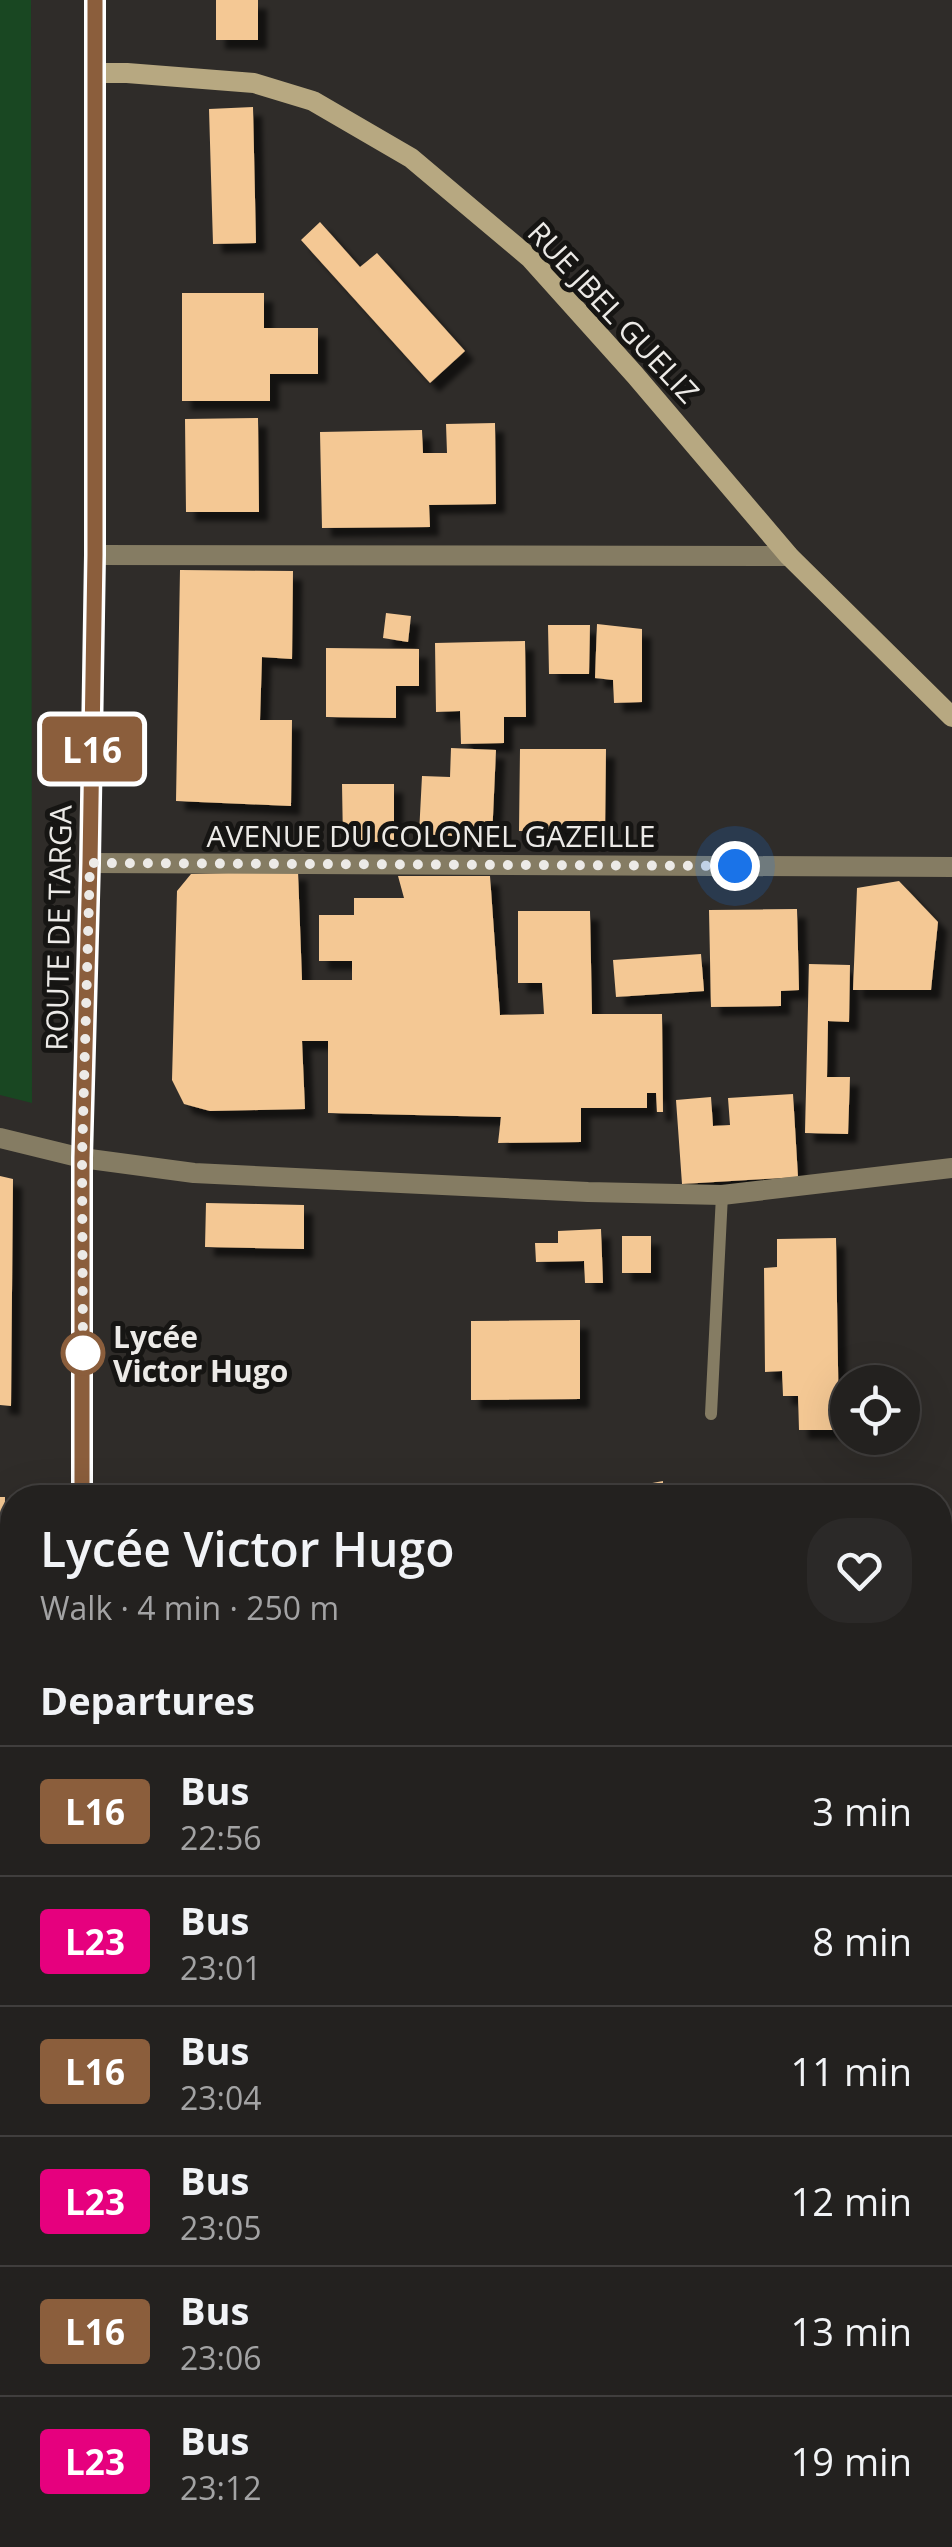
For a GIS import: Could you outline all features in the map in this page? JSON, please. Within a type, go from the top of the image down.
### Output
[{"type":"main road","name":"ROUTE DE TARGA","points":[[82,1485],[82,1158],[95,555],[95,0]]},
{"type":"main road","name":"RUE JBEL GUELIZ","points":[[95,73],[254,83],[313,101],[411,158],[530,258],[635,374],[789,556],[952,717]]},
{"type":"street","points":[[95,555],[789,556]]},
{"type":"street","name":"AVENUE DU COLONEL GAZEILLE","points":[[90,863],[951,867]]},
{"type":"street","points":[[951,867],[952,876]]},
{"type":"street","points":[[0,1138],[82,1158],[194,1173],[588,1192],[722,1194],[952,1168]]},
{"type":"lane","points":[[711,1414],[722,1194]]},
{"type":"green space","points":[[0,0],[31,0],[32,1103],[0,1095]]},
{"type":"building","points":[[216,0],[258,0],[258,40],[216,40]]},
{"type":"building","points":[[253,107],[256,243],[213,244],[209,109]]},
{"type":"building","points":[[320,222],[360,267],[377,253],[465,351],[430,383],[301,240]]},
{"type":"building","points":[[182,293],[264,293],[264,328],[318,328],[318,374],[270,374],[270,401],[182,401]]},
{"type":"building","points":[[258,418],[259,512],[186,512],[185,419]]},
{"type":"building","points":[[495,423],[496,504],[429,505],[430,527],[322,528],[320,432],[422,430],[423,453],[447,453],[446,424]]},
{"type":"building","points":[[180,570],[293,571],[292,659],[262,657],[260,720],[292,720],[291,806],[176,801]]},
{"type":"building","points":[[386,613],[411,616],[408,642],[383,638]]},
{"type":"building","points":[[597,624],[642,629],[642,702],[614,703],[613,680],[595,678]]},
{"type":"building","points":[[548,625],[590,625],[589,674],[549,674]]},
{"type":"building","points":[[525,641],[526,717],[504,717],[504,743],[461,744],[460,711],[436,712],[435,643]]},
{"type":"building","points":[[326,648],[419,649],[419,686],[396,686],[396,718],[326,717]]},
{"type":"building","points":[[451,748],[496,750],[492,838],[419,834],[422,776],[450,777]]},
{"type":"building","points":[[520,749],[606,749],[605,832],[519,831]]},
{"type":"building","points":[[342,784],[394,784],[394,842],[343,842]]},
{"type":"building","points":[[298,871],[302,980],[352,980],[352,961],[319,961],[319,915],[354,915],[354,898],[404,898],[398,876],[490,876],[500,1015],[544,1014],[542,983],[518,983],[518,911],[590,911],[592,1014],[662,1014],[663,1112],[657,1112],[656,1093],[647,1093],[647,1108],[581,1108],[581,1142],[498,1143],[501,1117],[328,1113],[328,1041],[302,1041],[305,1109],[210,1111],[184,1104],[172,1080],[177,891],[191,874]]},
{"type":"building","points":[[899,881],[938,922],[931,990],[853,990],[857,888]]},
{"type":"building","points":[[797,909],[799,990],[781,991],[781,1006],[711,1007],[709,910]]},
{"type":"building","points":[[701,954],[704,991],[616,997],[613,960]]},
{"type":"building","points":[[809,964],[850,965],[849,1022],[828,1021],[827,1077],[850,1077],[848,1134],[805,1133]]},
{"type":"building","points":[[793,1094],[798,1177],[682,1184],[676,1100],[711,1097],[713,1126],[730,1125],[728,1098]]},
{"type":"building","points":[[0,1176],[13,1179],[11,1406],[0,1405]]},
{"type":"building","points":[[206,1203],[304,1205],[304,1249],[205,1247]]},
{"type":"building","points":[[601,1229],[603,1283],[585,1283],[584,1261],[536,1262],[535,1243],[558,1243],[558,1231]]},
{"type":"building","points":[[622,1236],[651,1236],[651,1273],[622,1273]]},
{"type":"building","points":[[836,1238],[838,1365],[830,1365],[830,1430],[799,1430],[798,1396],[783,1396],[782,1371],[765,1372],[764,1268],[777,1267],[777,1239]]},
{"type":"building","points":[[580,1320],[580,1399],[471,1400],[471,1321]]},
{"type":"bus line","name":"L16","points":[[82,1485],[82,1158],[95,555],[95,0]]},
{"type":"place","name":"Lycée Victor Hugo","points":[[83,1353]]},
{"type":"route","points":[[83,1353],[83,1358],[82,1158],[90,863],[735,866]]}]
